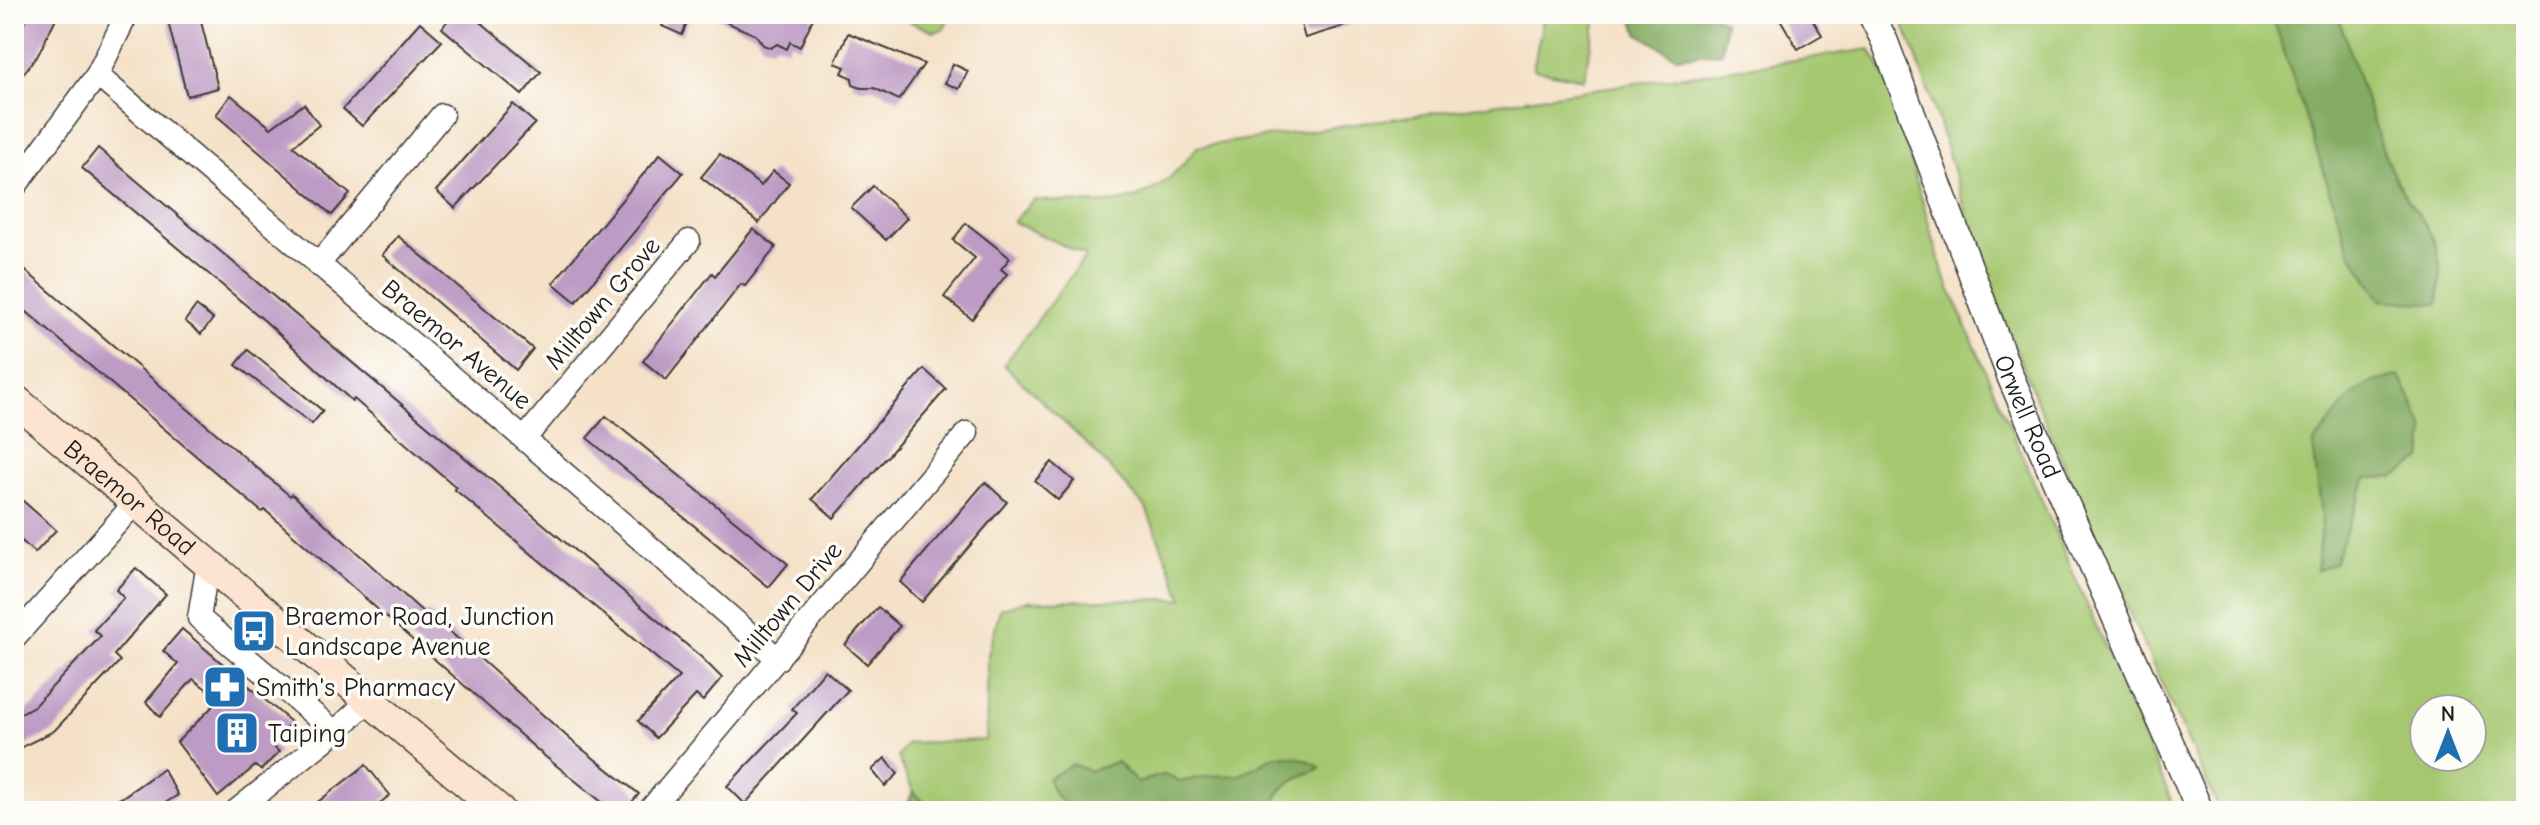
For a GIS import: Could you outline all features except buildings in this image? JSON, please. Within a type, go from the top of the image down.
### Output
[{"type":"main road","name":"Braemor Road","points":[[14,399],[500,811]]},
{"type":"street","points":[[14,188],[97,75],[127,14]]},
{"type":"street","name":"Orwell Road","points":[[1871,14],[1891,56],[2010,376],[2200,811]]},
{"type":"street","name":"Braemor Avenue","points":[[97,75],[318,265],[526,437],[778,659]]},
{"type":"street","points":[[318,265],[442,115]]},
{"type":"street","name":"Milltown Grove","points":[[526,437],[689,241]]},
{"type":"street","name":"Milltown Drive","points":[[649,811],[967,433]]},
{"type":"street","points":[[14,638],[136,502]]},
{"type":"street","name":"Braemor Road","points":[[208,563],[199,618],[335,732]]},
{"type":"street","points":[[236,811],[335,732],[369,700]]},
{"type":"green space","points":[[893,14],[950,14],[944,29],[934,32]]},
{"type":"green space","points":[[1544,14],[1597,14],[1584,79],[1533,69]]},
{"type":"green space","points":[[1630,14],[1711,14],[1725,22],[1722,52],[1677,57],[1639,34]]},
{"type":"green space","points":[[1899,14],[2526,14],[2526,811],[2220,811],[2043,417],[1990,283],[1936,114]]},
{"type":"green space","points":[[2267,14],[2337,14],[2389,165],[2398,185],[2434,241],[2439,257],[2438,304],[2381,300],[2350,252],[2277,30]]},
{"type":"green space","points":[[1870,49],[1886,77],[1943,272],[2176,811],[905,811],[913,791],[898,757],[907,743],[986,740],[988,655],[1000,609],[1024,601],[1183,599],[1146,508],[1093,450],[1004,365],[1086,256],[1013,222],[1033,200],[1105,203],[1143,195],[1161,185],[1197,147]]},
{"type":"green space","points":[[2400,376],[2425,429],[2422,459],[2394,477],[2367,478],[2334,563],[2316,571],[2322,517],[2313,445],[2340,408],[2359,391],[2383,379]]},
{"type":"green space","points":[[1275,756],[1299,758],[1321,768],[1296,778],[1283,788],[1272,811],[1089,811],[1062,802],[1048,779],[1072,764],[1089,771],[1117,762],[1137,783],[1164,775],[1180,782],[1208,776],[1240,775]]},
{"type":"green space","points":[[913,791],[932,811],[905,811]]},
{"type":"place","name":"Braemor Road, Junction Landscape Avenue","points":[[254,631]]},
{"type":"place","name":"Smith's Pharmacy","points":[[225,687]]},
{"type":"place","name":"Taiping","points":[[237,733]]}]
